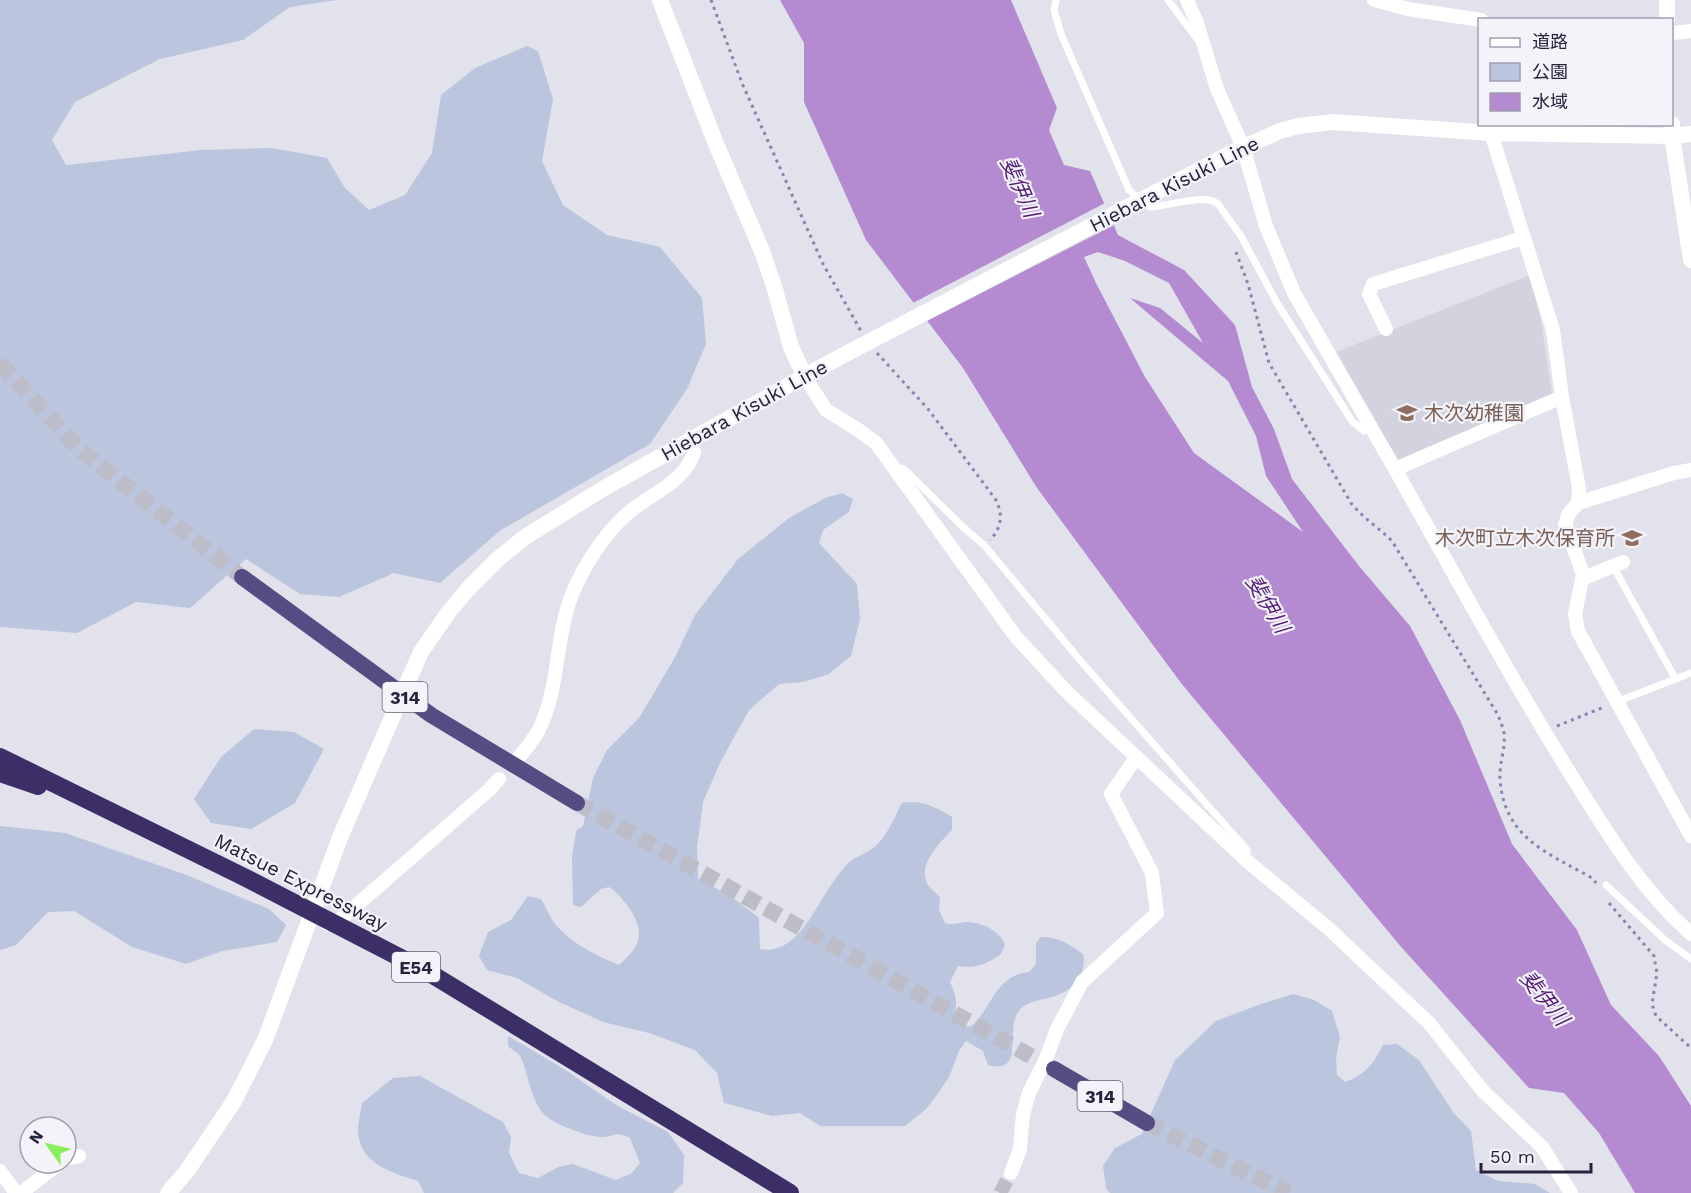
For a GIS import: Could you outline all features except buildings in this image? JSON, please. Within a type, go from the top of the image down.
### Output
[{"type":"highway","name":"314","points":[[242,577],[431,715],[577,803]]},
{"type":"highway","name":"Matsue Expressway","points":[[0,755],[428,972],[790,1193]]},
{"type":"highway","points":[[0,773],[107,810]]},
{"type":"highway","name":"314","points":[[1054,1069],[1147,1123]]},
{"type":"main road","points":[[660,0],[716,144],[762,252],[791,347],[805,377]]},
{"type":"main road","points":[[1667,0],[1667,18]]},
{"type":"main road","name":"Hiebara Kisuki Line","points":[[168,1193],[187,1172],[234,1101],[265,1040],[341,835],[421,652],[468,589],[498,559],[525,537],[558,515],[836,359],[1240,148],[1298,126],[1333,122],[1491,133],[1672,130],[1691,134]]},
{"type":"main road","points":[[1672,130],[1691,260]]},
{"type":"street","points":[[1186,0],[1197,23],[1217,89],[1266,226],[1294,293],[1544,731],[1622,857],[1658,902],[1691,934]]},
{"type":"street","points":[[1374,0],[1408,9],[1478,20]]},
{"type":"street","points":[[1673,33],[1691,31]]},
{"type":"street","points":[[1491,133],[1522,238],[1553,330],[1562,397],[1580,488],[1578,503],[1568,515],[1565,525],[1584,578],[1576,609],[1576,625],[1691,836]]},
{"type":"street","points":[[1386,329],[1369,294],[1373,284],[1522,238]]},
{"type":"street","points":[[805,377],[826,410],[876,443],[1016,637],[1066,691],[1247,861],[1328,928],[1429,1023],[1483,1091],[1542,1147],[1571,1193]]},
{"type":"street","points":[[1395,469],[1562,397]]},
{"type":"street","points":[[519,757],[533,740],[542,722],[551,693],[565,619],[579,578],[593,555],[627,514],[679,476],[688,466],[694,452],[688,441]]},
{"type":"street","points":[[1578,503],[1674,473],[1691,470]]},
{"type":"street","points":[[1584,578],[1618,564]]},
{"type":"street","points":[[1011,1173],[1020,1149],[1023,1114],[1029,1093],[1046,1059],[1057,1029],[1082,982],[1157,913],[1152,873],[1111,794],[1136,758]]},
{"type":"street","points":[[311,921],[327,924],[338,921],[499,779]]},
{"type":"street","points":[[0,1171],[16,1193]]},
{"type":"street","points":[[21,1193],[44,1175]]},
{"type":"lane","points":[[1056,0],[1055,18],[1129,189],[1151,207],[1202,199],[1218,204],[1241,236],[1276,303],[1352,421],[1364,430],[1371,428]]},
{"type":"lane","points":[[1168,0],[1204,49]]},
{"type":"lane","points":[[894,467],[904,469],[985,546],[1085,666],[1247,850],[1247,861]]},
{"type":"lane","points":[[1618,564],[1675,678]]},
{"type":"lane","points":[[1616,702],[1691,673]]},
{"type":"lane","points":[[1606,885],[1665,940],[1691,959]]},
{"type":"path","points":[[711,0],[742,83],[818,253],[843,302],[862,331]]},
{"type":"path","points":[[1234,245],[1248,284],[1269,363],[1351,502],[1361,516],[1379,528],[1392,541],[1498,715],[1504,733],[1500,780],[1503,795],[1515,823],[1522,835],[1535,845],[1592,878],[1598,884]]},
{"type":"path","points":[[874,349],[928,409],[996,500],[1001,514],[1000,527],[985,546]]},
{"type":"path","points":[[1544,731],[1616,702]]},
{"type":"path","points":[[1606,899],[1654,956],[1657,973],[1652,1004],[1656,1016],[1691,1048]]},
{"type":"shaded area","points":[[1530,275],[1541,321],[1552,394],[1402,460],[1395,459],[1331,354]]},
{"type":"green space","points":[[0,0],[337,0],[290,7],[243,40],[160,59],[75,102],[52,140],[66,165],[201,150],[272,148],[327,158],[345,188],[369,210],[405,195],[432,153],[441,95],[475,68],[527,46],[538,51],[553,99],[542,161],[563,205],[607,235],[660,247],[702,298],[706,344],[687,389],[650,444],[501,530],[440,583],[394,573],[339,597],[300,594],[246,559],[190,608],[136,602],[77,633],[0,627]]},
{"type":"green space","points":[[842,493],[853,499],[849,512],[823,530],[819,543],[857,584],[860,619],[851,656],[829,674],[803,682],[779,684],[749,710],[721,761],[703,802],[697,847],[698,879],[729,895],[759,918],[760,949],[773,949],[785,945],[805,925],[847,864],[877,845],[902,803],[922,803],[952,817],[952,830],[932,854],[925,868],[927,883],[940,897],[939,910],[945,923],[980,924],[999,935],[1005,944],[1001,954],[986,963],[970,967],[958,966],[950,982],[956,999],[954,1017],[960,1024],[970,1027],[978,1020],[1001,986],[1017,975],[1029,972],[1036,964],[1036,943],[1041,937],[1053,938],[1073,947],[1083,954],[1084,961],[1078,980],[1068,990],[1031,1003],[1018,1012],[1013,1029],[1011,1057],[1007,1063],[1000,1066],[988,1065],[983,1051],[966,1041],[959,1051],[949,1077],[937,1095],[925,1110],[905,1126],[820,1126],[800,1113],[772,1116],[724,1103],[717,1073],[695,1050],[649,1033],[603,1022],[559,1002],[517,978],[487,970],[479,956],[488,932],[511,920],[528,896],[541,899],[558,928],[591,952],[619,965],[626,959],[637,943],[639,934],[636,921],[624,901],[609,887],[601,889],[581,907],[573,905],[572,857],[576,831],[583,826],[593,778],[607,750],[639,718],[674,659],[695,615],[738,559],[789,518],[825,498]]},
{"type":"green space","points":[[254,729],[294,732],[324,749],[295,803],[251,829],[211,823],[194,799],[221,757]]},
{"type":"green space","points":[[0,826],[65,833],[184,874],[269,909],[286,925],[277,942],[222,951],[186,964],[132,947],[74,911],[48,912],[16,945],[0,950]]},
{"type":"green space","points":[[1293,994],[1314,1000],[1332,1011],[1340,1037],[1336,1058],[1337,1075],[1345,1082],[1368,1068],[1383,1045],[1397,1044],[1419,1060],[1453,1112],[1471,1131],[1476,1170],[1498,1181],[1535,1184],[1550,1193],[1110,1193],[1106,1188],[1103,1166],[1115,1148],[1142,1134],[1175,1060],[1216,1021]]},
{"type":"green space","points":[[508,1036],[564,1069],[616,1105],[668,1132],[684,1155],[683,1183],[673,1193],[424,1193],[418,1181],[388,1170],[364,1152],[358,1131],[362,1103],[393,1078],[420,1076],[503,1122],[511,1137],[509,1153],[519,1173],[538,1178],[558,1167],[573,1164],[616,1180],[632,1173],[640,1163],[630,1138],[619,1134],[598,1137],[585,1134],[556,1123],[544,1114],[535,1100],[521,1058],[508,1046]]},
{"type":"water","name":"斐伊川","points":[[780,0],[1011,0],[1057,108],[1049,130],[1064,165],[1090,171],[1118,235],[1184,270],[1235,325],[1252,387],[1274,429],[1292,479],[1359,566],[1410,626],[1460,720],[1512,844],[1577,930],[1611,1005],[1659,1056],[1691,1106],[1691,1193],[1635,1193],[1599,1133],[1564,1093],[1529,1088],[1402,948],[1181,683],[1037,488],[963,368],[866,240],[804,102],[804,43]],"holes":[[[1098,252],[1125,261],[1169,283],[1203,343],[1160,308],[1130,298],[1228,381],[1256,436],[1266,476],[1303,532],[1194,453],[1145,377],[1084,257]]]},
{"type":"pier","points":[[1107,202],[1116,224],[925,322],[911,304]]},
{"type":"tunnel","points":[[0,363],[77,447],[242,577]]},
{"type":"tunnel","points":[[577,803],[1054,1069]]},
{"type":"tunnel","points":[[1147,1123],[1289,1193]]},
{"type":"tunnel","points":[[1000,1193],[1011,1173]]},
{"type":"place","name":"木次幼稚園","points":[[1407,413]]},
{"type":"place","name":"木次町立木次保育所","points":[[1632,538]]}]
